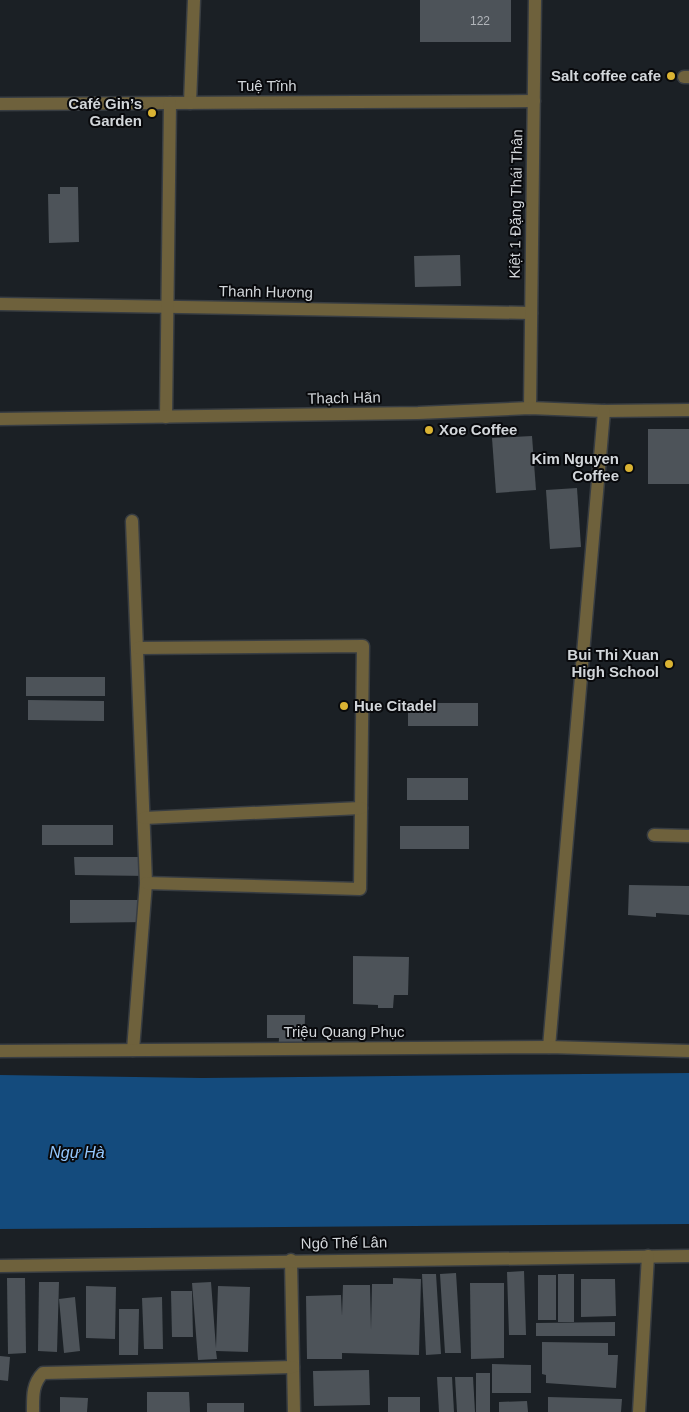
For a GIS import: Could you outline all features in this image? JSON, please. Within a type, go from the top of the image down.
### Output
[{"type":"street","points":[[190,103],[194,0]]},
{"type":"street","name":"Kiệt 1 Đặng Thái Thân","points":[[530,408],[535,0]]},
{"type":"street","name":"Tuệ Tĩnh","points":[[0,104],[534,101]]},
{"type":"street","points":[[166,417],[170,103]]},
{"type":"street","name":"Thanh Hương","points":[[0,304],[531,313]]},
{"type":"street","name":"Thạch Hãn","points":[[0,419],[418,413],[530,408],[604,411],[689,410]]},
{"type":"street","points":[[549,1047],[604,411]]},
{"type":"street","points":[[132,521],[146,883],[133,1050]]},
{"type":"street","points":[[138,648],[363,646],[360,889],[146,883]]},
{"type":"street","points":[[144,818],[361,808]]},
{"type":"street","points":[[654,835],[689,836]]},
{"type":"street","name":"Triệu Quang Phục","points":[[0,1051],[549,1047],[689,1051]]},
{"type":"street","points":[[639,1412],[648,1256]]},
{"type":"street","name":"Ngô Thế Lân","points":[[0,1266],[291,1260],[689,1256]]},
{"type":"street","points":[[291,1260],[294,1412]]},
{"type":"street","points":[[33,1412],[33,1391],[37,1380],[43,1373],[294,1367]]},
{"type":"water","name":"Ngự Hà","points":[[689,1073],[689,1224],[0,1229],[0,1075],[202,1078]]},
{"type":"building","points":[[420,0],[511,0],[511,42],[420,42]]},
{"type":"building","points":[[60,187],[78,187],[79,242],[49,243],[48,194],[60,194]]},
{"type":"building","points":[[460,255],[461,286],[415,287],[414,256]]},
{"type":"building","points":[[648,429],[689,429],[689,484],[648,484]]},
{"type":"building","points":[[532,436],[536,490],[496,493],[492,438]]},
{"type":"building","points":[[577,488],[581,547],[550,549],[546,490]]},
{"type":"building","points":[[26,677],[105,677],[105,696],[26,696]]},
{"type":"building","points":[[28,700],[104,701],[104,721],[28,720]]},
{"type":"building","points":[[408,703],[478,703],[478,726],[408,726]]},
{"type":"building","points":[[407,778],[468,778],[468,800],[407,800]]},
{"type":"building","points":[[42,825],[113,825],[113,845],[42,845]]},
{"type":"building","points":[[400,826],[469,826],[469,849],[400,849]]},
{"type":"building","points":[[74,857],[148,857],[148,876],[75,875]]},
{"type":"building","points":[[629,885],[689,886],[689,915],[656,913],[656,917],[628,915]]},
{"type":"building","points":[[70,900],[147,900],[148,922],[70,923]]},
{"type":"building","points":[[353,956],[409,957],[408,995],[394,995],[393,1008],[353,1004]]},
{"type":"building","points":[[267,1015],[305,1015],[304,1055],[278,1055],[279,1038],[267,1038]]},
{"type":"building","points":[[524,1271],[526,1335],[509,1335],[507,1272]]},
{"type":"building","points":[[456,1273],[461,1353],[445,1353],[440,1274]]},
{"type":"building","points":[[422,1274],[436,1274],[441,1354],[426,1355]]},
{"type":"building","points":[[558,1274],[574,1274],[574,1322],[558,1322]]},
{"type":"building","points":[[538,1275],[556,1275],[556,1320],[538,1320]]},
{"type":"building","points":[[7,1278],[25,1278],[26,1353],[8,1354]]},
{"type":"building","points":[[393,1278],[421,1279],[419,1355],[342,1353],[342,1359],[307,1359],[306,1296],[341,1295],[342,1316],[343,1285],[370,1285],[371,1330],[372,1284],[393,1284]]},
{"type":"building","points":[[581,1279],[615,1279],[616,1316],[581,1317]]},
{"type":"building","points":[[39,1282],[59,1282],[57,1352],[38,1351]]},
{"type":"building","points":[[211,1282],[216,1348],[218,1286],[250,1287],[248,1352],[216,1351],[217,1359],[198,1360],[192,1283]]},
{"type":"building","points":[[470,1283],[504,1283],[504,1358],[471,1359]]},
{"type":"building","points":[[86,1286],[116,1287],[115,1339],[86,1338]]},
{"type":"building","points":[[171,1291],[192,1291],[193,1337],[172,1337]]},
{"type":"building","points":[[75,1297],[80,1351],[64,1353],[59,1299]]},
{"type":"building","points":[[162,1297],[163,1349],[144,1349],[142,1298]]},
{"type":"building","points":[[119,1309],[139,1309],[138,1355],[119,1355]]},
{"type":"building","points":[[615,1322],[615,1336],[536,1336],[536,1323]]},
{"type":"building","points":[[542,1342],[608,1343],[608,1355],[618,1355],[616,1388],[546,1383],[546,1375],[542,1374]]},
{"type":"building","points":[[0,1356],[10,1357],[8,1381],[0,1380]]},
{"type":"building","points":[[492,1364],[531,1365],[531,1393],[492,1393]]},
{"type":"building","points":[[369,1370],[370,1405],[314,1406],[313,1371]]},
{"type":"building","points":[[476,1373],[490,1373],[490,1412],[476,1412]]},
{"type":"building","points":[[437,1377],[452,1377],[454,1412],[439,1412]]},
{"type":"building","points":[[455,1377],[473,1377],[475,1412],[457,1412]]},
{"type":"building","points":[[147,1392],[189,1392],[190,1412],[147,1412]]},
{"type":"building","points":[[60,1397],[88,1398],[87,1412],[60,1412]]},
{"type":"building","points":[[388,1397],[420,1397],[420,1412],[388,1412]]},
{"type":"building","points":[[548,1397],[622,1399],[621,1412],[548,1412]]},
{"type":"building","points":[[527,1401],[528,1412],[499,1412],[499,1402]]},
{"type":"building","points":[[207,1403],[244,1403],[244,1412],[207,1412]]},
{"type":"place","name":"Salt coffee cafe","points":[[671,76]]},
{"type":"place","name":"Café Gin’s Garden","points":[[152,113]]},
{"type":"place","name":"Xoe Coffee","points":[[429,430]]},
{"type":"place","name":"Kim Nguyen Coffee","points":[[629,468]]},
{"type":"place","name":"Bui Thi Xuan High School","points":[[669,664]]},
{"type":"place","name":"Hue Citadel","points":[[344,706]]}]
